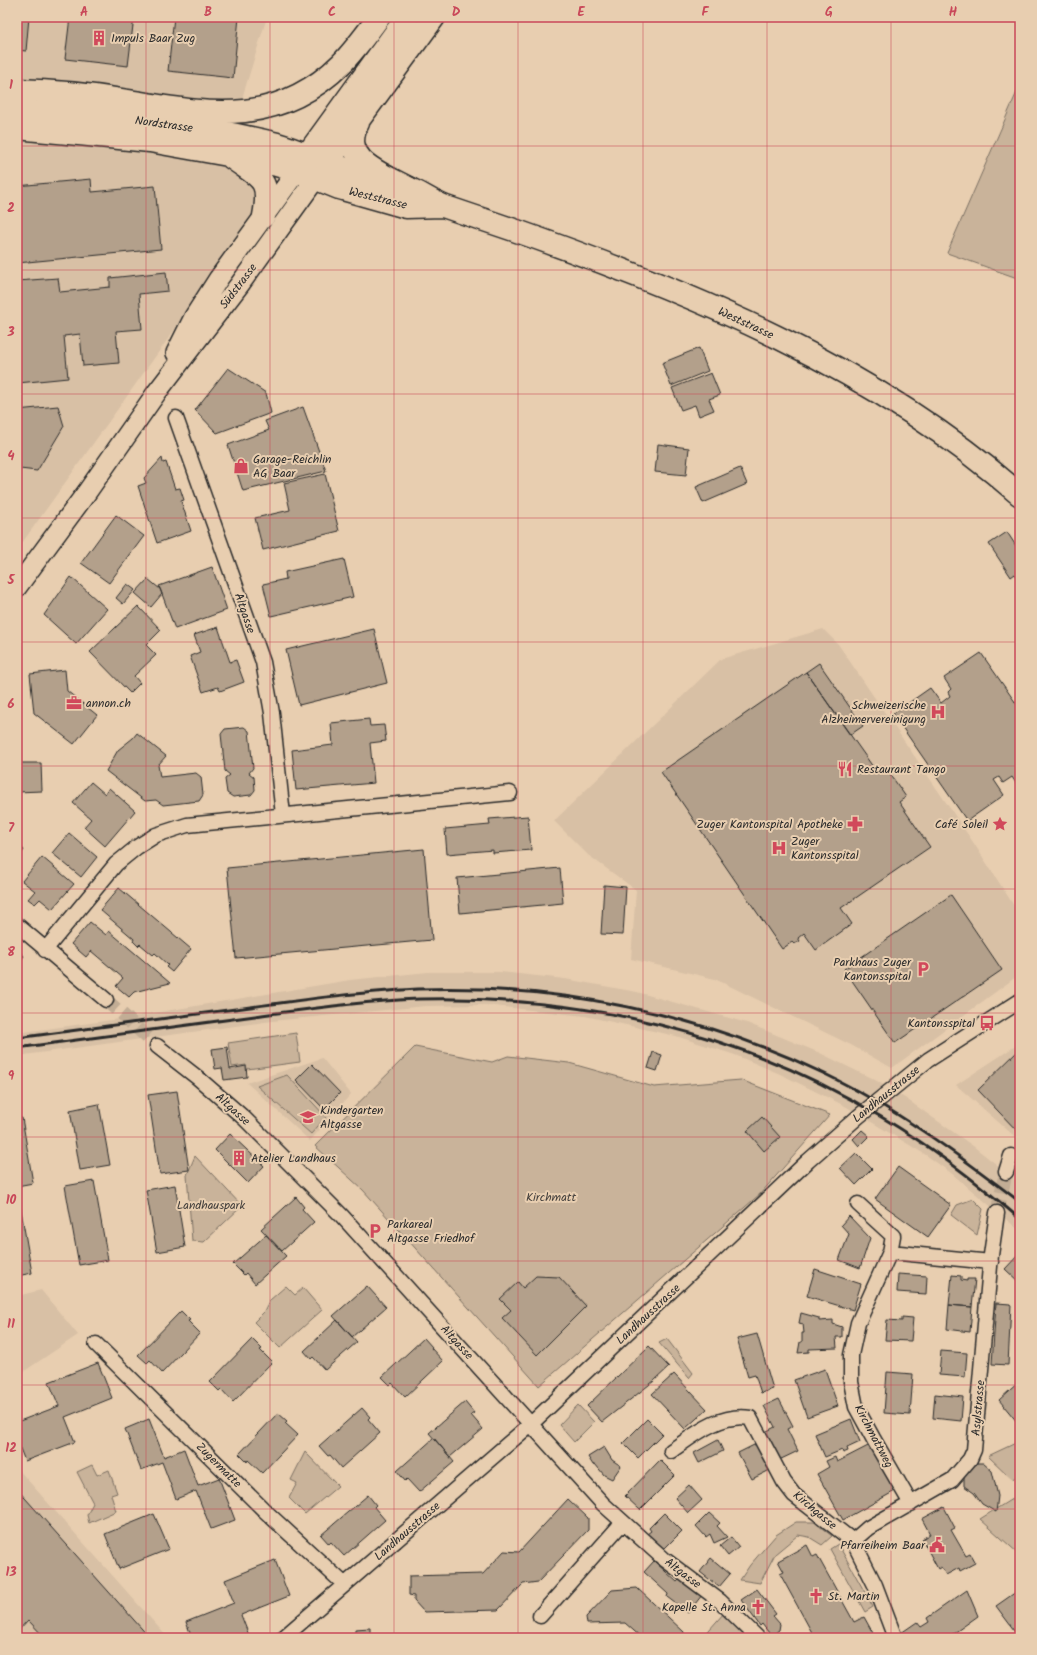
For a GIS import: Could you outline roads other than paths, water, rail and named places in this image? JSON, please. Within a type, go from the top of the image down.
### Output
[{"type":"main road","points":[[17,90],[67,92],[200,112],[249,112],[288,100],[321,81],[341,64],[379,17]]},
{"type":"main road","points":[[312,167],[407,17]]},
{"type":"main road","points":[[410,189],[365,164],[358,157],[354,149],[354,130],[434,17]]},
{"type":"main road","name":"Nordstrasse","points":[[17,111],[112,117],[183,126],[280,145],[312,167]]},
{"type":"main road","points":[[312,167],[360,120]]},
{"type":"main road","name":"Nordstrasse","points":[[17,128],[142,140],[228,154],[266,162],[312,167]]},
{"type":"main road","points":[[228,154],[260,178],[264,184],[267,192],[264,216]]},
{"type":"main road","name":"Weststrasse","points":[[312,167],[410,189],[442,206],[561,247],[701,302],[816,357],[903,408],[951,440],[1020,495]]},
{"type":"main road","name":"Weststrasse","points":[[312,167],[339,188],[406,207],[442,206]]},
{"type":"main road","name":"Südstrasse","points":[[157,392],[194,317],[219,278],[264,216],[312,167]]},
{"type":"main road","name":"Südstrasse","points":[[17,587],[87,492],[157,392],[240,284],[312,167]]},
{"type":"street","name":"Altgasse","points":[[176,418],[263,662],[272,713],[283,816]]},
{"type":"street","points":[[45,950],[116,864],[137,846],[156,835],[187,825],[510,793]]},
{"type":"street","points":[[17,925],[106,1000]]},
{"type":"street","name":"Landhausstrasse","points":[[282,1638],[531,1424],[808,1161],[859,1116],[928,1060],[1020,1001]]},
{"type":"street","name":"Altgasse","points":[[157,1046],[214,1091],[347,1220],[603,1504],[664,1559],[720,1601],[758,1638]]},
{"type":"street","points":[[1006,1172],[1011,1156]]},
{"type":"street","name":"Kirchmattweg","points":[[858,1204],[893,1236],[890,1252],[858,1323],[851,1355],[851,1382],[856,1407],[911,1504]]},
{"type":"street","name":"Asylstrasse","points":[[853,1541],[868,1528],[952,1480],[970,1459],[974,1450],[991,1262],[997,1213]]},
{"type":"street","points":[[890,1252],[991,1262]]},
{"type":"street","name":"Zugermatte","points":[[96,1344],[265,1511],[344,1584]]},
{"type":"street","name":"Kirchgasse","points":[[671,1451],[702,1429],[729,1418],[740,1416],[750,1418],[784,1482],[794,1495],[853,1541],[875,1585],[895,1638]]},
{"type":"street","points":[[540,1616],[623,1522]]},
{"type":"tunnel","points":[[106,1000],[157,1046]]},
{"type":"tunnel","points":[[997,1213],[1006,1172]]},
{"type":"railway","points":[[17,1038],[308,999],[396,990],[471,989],[523,992],[575,998],[627,1007],[678,1019],[728,1034],[825,1074],[851,1087],[926,1133],[1020,1202]]},
{"type":"railway","points":[[17,1048],[316,1008],[398,1000],[480,999],[541,1004],[601,1012],[660,1025],[717,1042],[774,1063],[829,1088],[883,1118],[937,1153],[971,1178],[1020,1219]]},
{"type":"place","name":"Impuls Baar Zug","points":[[99,38]]},
{"type":"place","name":"Garage-Reichlin AG Baar","points":[[241,466]]},
{"type":"place","name":"annon.ch","points":[[74,703]]},
{"type":"place","name":"Schweizerische Alzheimervereinigung","points":[[938,712]]},
{"type":"place","name":"Restaurant Tango","points":[[845,769]]},
{"type":"place","name":"Zuger Kantonspital Apotheke","points":[[855,824]]},
{"type":"place","name":"Café Soleil","points":[[1000,824]]},
{"type":"place","name":"Zuger Kantonsspital","points":[[779,848]]},
{"type":"place","name":"Parkhaus Zuger Kantonsspital","points":[[923,969]]},
{"type":"place","name":"Kantonsspital","points":[[987,1023]]},
{"type":"place","name":"Kindergarten Altgasse","points":[[308,1117]]},
{"type":"place","name":"Atelier Landhaus","points":[[239,1158]]},
{"type":"place","name":"Parkareal Altgasse Friedhof","points":[[375,1231]]},
{"type":"place","name":"Pfarreiheim Baar","points":[[937,1545]]},
{"type":"place","name":"St. Martin","points":[[816,1596]]},
{"type":"place","name":"Kapelle St. Anna","points":[[758,1607]]},
{"type":"park label","name":"Kirchmatt","points":[[551,1197]]},
{"type":"park label","name":"Landhauspark","points":[[211,1205]]}]
